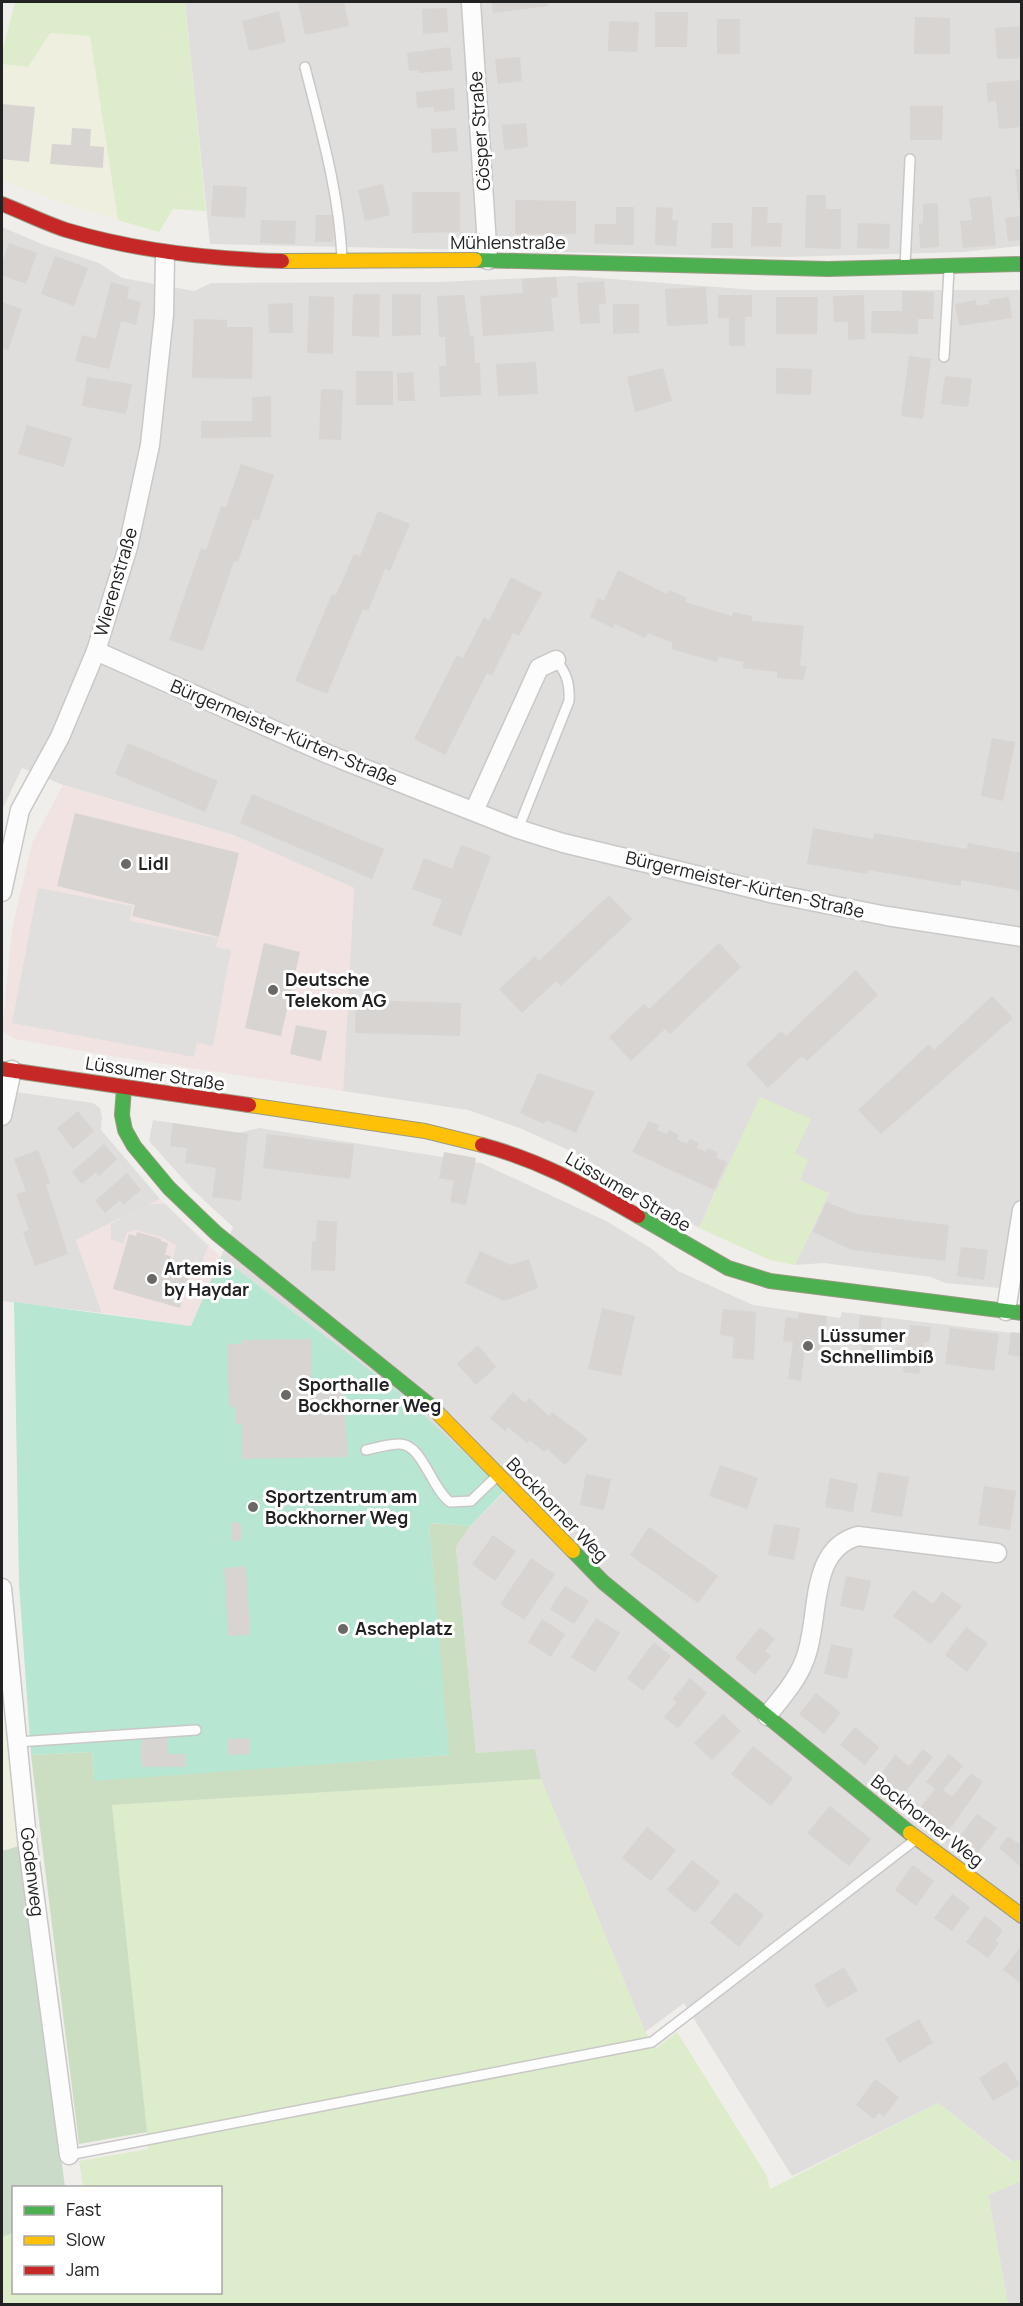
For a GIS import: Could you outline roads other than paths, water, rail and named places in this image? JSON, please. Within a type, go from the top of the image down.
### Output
[{"type":"street","name":"Gösper Straße","points":[[471,2],[488,260]]},
{"type":"street","name":"Mühlenstraße","points":[[2,204],[73,231],[165,255],[224,261],[488,260],[905,268],[1022,264]]},
{"type":"street","name":"Wierenstraße","points":[[2,892],[20,810],[60,737],[96,651],[128,547],[150,445],[165,315],[165,255]]},
{"type":"street","name":"Bürgermeister-Kürten-Straße","points":[[96,651],[330,755],[518,829],[563,843],[775,894],[887,916],[1022,937]]},
{"type":"street","points":[[474,811],[539,668],[556,660]]},
{"type":"street","points":[[2,1116],[7,1070]]},
{"type":"street","name":"Lüssumer Straße","points":[[7,1070],[425,1131],[473,1142],[559,1171],[694,1250],[738,1272],[809,1288],[1013,1312]]},
{"type":"street","name":"Bockhorner Weg","points":[[123,1088],[122,1115],[125,1130],[169,1188],[216,1233],[420,1395],[603,1582],[917,1839],[1022,1916]]},
{"type":"street","points":[[1013,1312],[1022,1210]]},
{"type":"street","points":[[767,1716],[801,1670],[807,1656],[825,1564],[843,1540],[858,1536],[997,1553]]},
{"type":"street","name":"Godenweg","points":[[2,1588],[27,1839],[69,2155]]},
{"type":"lane","points":[[305,67],[334,178],[340,215],[342,262]]},
{"type":"lane","points":[[905,268],[910,159]]},
{"type":"lane","points":[[944,357],[949,268]]},
{"type":"lane","points":[[518,829],[569,701],[570,685],[566,672],[556,660]]},
{"type":"lane","points":[[366,1450],[400,1443],[410,1446],[418,1454],[435,1488],[450,1502],[471,1502],[482,1494],[498,1475]]},
{"type":"lane","points":[[17,1742],[196,1730]]},
{"type":"lane","points":[[69,2155],[652,2042],[917,1839]]},
{"type":"place","name":"Lidl","points":[[126,864]]},
{"type":"place","name":"Deutsche Telekom AG","points":[[273,990]]},
{"type":"place","name":"Artemis by Haydar","points":[[152,1279]]},
{"type":"place","name":"Lüssumer Schnellimbiß","points":[[808,1346]]},
{"type":"place","name":"Sporthalle Bockhorner Weg","points":[[286,1395]]},
{"type":"place","name":"Sportzentrum am Bockhorner Weg","points":[[253,1507]]},
{"type":"place","name":"Ascheplatz","points":[[343,1629]]}]
